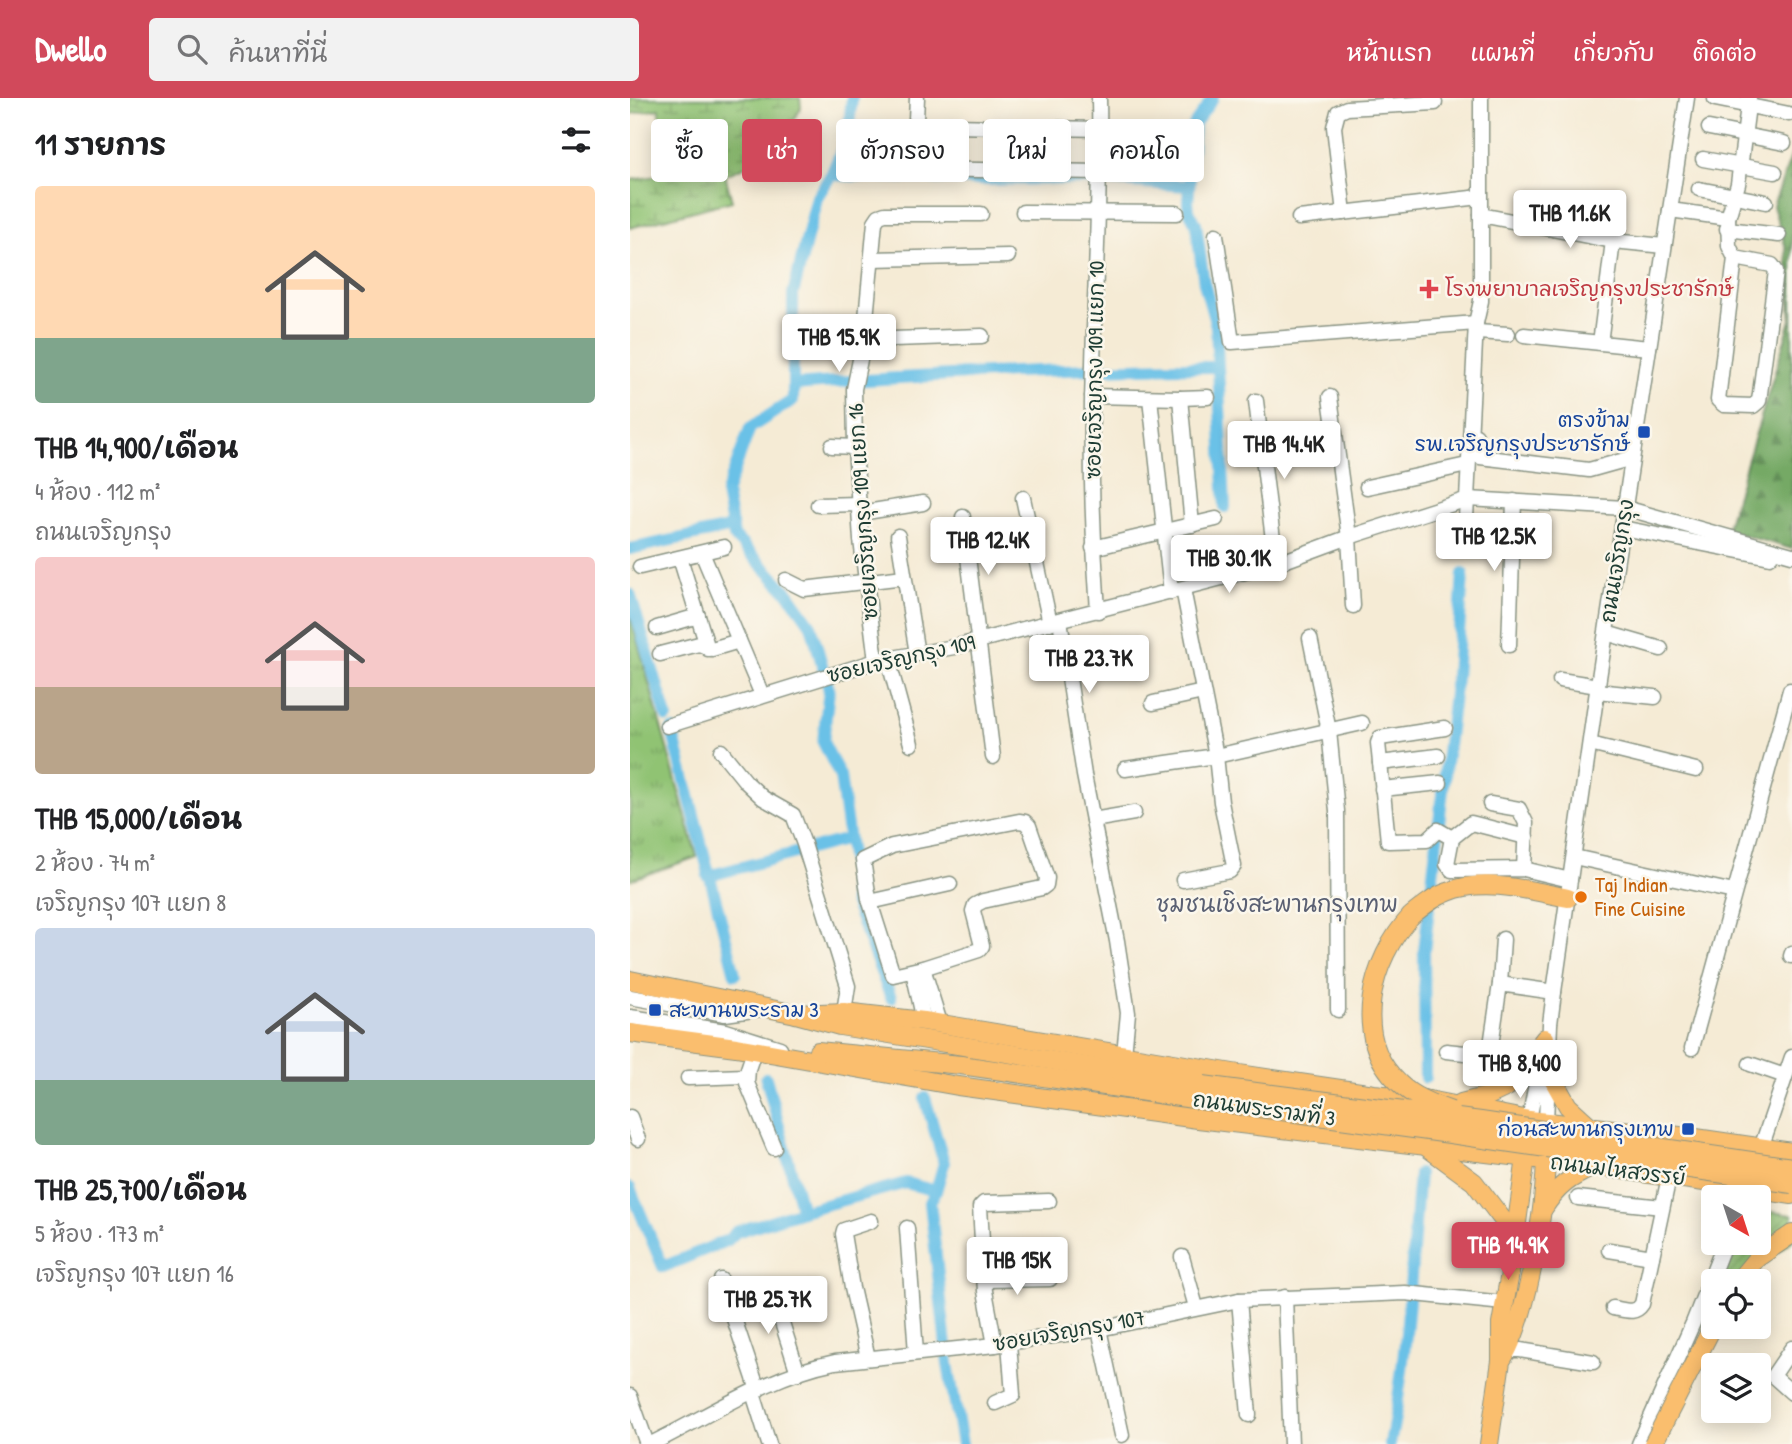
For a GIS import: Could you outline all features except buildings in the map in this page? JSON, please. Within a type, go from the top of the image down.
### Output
[{"type":"main road","points":[[1481,1121],[1430,1103],[1408,1091],[1384,1066],[1374,1039],[1372,993],[1385,951],[1411,916],[1449,891],[1469,886],[1569,889]]},
{"type":"main road","name":"ถนนพระรามที่ 3","points":[[630,980],[796,1014],[840,1026],[1201,1093],[1450,1134],[1792,1184]]},
{"type":"main road","name":"ถนนพระรามที่ 3","points":[[796,1014],[844,1012],[932,1022],[1374,1094],[1424,1098],[1538,1121]]},
{"type":"main road","points":[[1455,1105],[1488,1096],[1507,1087],[1548,1031]]},
{"type":"main road","name":"ถนนพระรามที่ 3","points":[[630,1033],[736,1047],[958,1087],[1526,1159]]},
{"type":"main road","name":"ถนนพระรามที่ 3","points":[[736,1047],[780,1048],[961,1065],[1201,1093],[1481,1121],[1792,1167]]},
{"type":"main road","points":[[1550,1074],[1568,1106],[1591,1127]]},
{"type":"main road","points":[[1362,1138],[1390,1130],[1395,1118],[1393,1108],[1374,1094]]},
{"type":"main road","name":"ถนนมไหสวรรย์","points":[[1538,1121],[1792,1152]]},
{"type":"main road","name":"ถนนเจริญกรุง","points":[[1504,1356],[1501,1324],[1504,1303],[1526,1159],[1538,1121]]},
{"type":"main road","name":"ถนนเจริญกรุง","points":[[1489,1444],[1504,1356],[1529,1280],[1540,1213],[1546,1161],[1538,1121]]},
{"type":"main road","points":[[1424,1145],[1474,1182],[1516,1237]]},
{"type":"main road","name":"ถนนมไหสวรรย์","points":[[1526,1159],[1595,1166],[1708,1185]]},
{"type":"main road","points":[[1540,1213],[1555,1191],[1571,1178],[1595,1166]]},
{"type":"main road","name":"ถนนมไหสวรรย์","points":[[1771,1194],[1792,1195]]},
{"type":"main road","points":[[1748,1269],[1757,1258],[1792,1234]]},
{"type":"main road","points":[[1647,1442],[1706,1339]]},
{"type":"street","points":[[918,98],[914,162],[918,169],[1085,177]]},
{"type":"street","name":"ซอยเจริญกรุง 109 แยก 10","points":[[1099,98],[1100,119]]},
{"type":"street","points":[[1481,98],[1481,301],[1476,450],[1480,457],[1589,470],[1632,458]]},
{"type":"street","name":"ถนนเจริญกรุง","points":[[1538,1121],[1548,1031],[1597,688],[1687,98]]},
{"type":"street","points":[[1715,99],[1748,102],[1789,114]]},
{"type":"street","points":[[1735,258],[1772,264],[1776,271],[1759,401],[1753,407],[1724,405],[1718,400],[1735,258],[1729,246],[1728,224],[1741,165],[1748,102]]},
{"type":"street","points":[[1344,213],[1334,127],[1338,112],[1346,108],[1435,103]]},
{"type":"street","points":[[969,126],[1085,129]]},
{"type":"street","points":[[1709,128],[1784,143]]},
{"type":"street","points":[[1703,159],[1775,172]]},
{"type":"street","name":"ซอยเจริญกรุง 109 แยก 10","points":[[1098,611],[1093,548],[1093,367],[1100,182]]},
{"type":"street","points":[[1699,189],[1766,202]]},
{"type":"street","points":[[1299,218],[1480,197]]},
{"type":"street","points":[[1670,210],[1779,235]]},
{"type":"street","points":[[1023,212],[1177,213]]},
{"type":"street","name":"ซอยเจริญกรุง 109 แยก 16","points":[[912,744],[882,660],[866,582],[859,508],[854,389],[864,340],[875,222],[879,216],[885,214],[981,214]]},
{"type":"street","points":[[1481,215],[1614,241],[1664,246]]},
{"type":"street","points":[[1216,235],[1232,342],[1480,329],[1508,334]]},
{"type":"street","points":[[1600,343],[1614,241]]},
{"type":"street","points":[[871,259],[1008,256]]},
{"type":"street","points":[[1465,538],[1467,466],[1480,329]]},
{"type":"street","points":[[1524,335],[1649,348]]},
{"type":"street","points":[[864,340],[982,336]]},
{"type":"street","points":[[1093,396],[1208,397]]},
{"type":"street","points":[[1331,397],[1349,537],[1353,606]]},
{"type":"street","points":[[1150,398],[1163,531],[1203,692],[1234,866],[1230,871],[1183,880]]},
{"type":"street","points":[[1180,398],[1192,525]]},
{"type":"street","points":[[1256,401],[1276,565]]},
{"type":"street","points":[[832,446],[855,447]]},
{"type":"street","points":[[1367,487],[1467,466]]},
{"type":"street","points":[[1023,498],[1055,622],[1117,941],[1128,1013],[1124,1054]]},
{"type":"street","name":"ซอยเจริญกรุง 109","points":[[667,726],[882,660],[978,641],[1276,565],[1349,537],[1468,499],[1625,508],[1728,541]]},
{"type":"street","points":[[1509,645],[1514,501]]},
{"type":"street","points":[[818,505],[859,508],[923,503]]},
{"type":"street","points":[[963,517],[993,757]]},
{"type":"street","points":[[1093,548],[1216,519]]},
{"type":"street","points":[[1622,527],[1728,541],[1792,555]]},
{"type":"street","points":[[898,536],[916,654]]},
{"type":"street","points":[[1728,541],[1792,562]]},
{"type":"street","points":[[640,567],[724,547]]},
{"type":"street","points":[[702,553],[762,695]]},
{"type":"street","points":[[680,558],[708,649]]},
{"type":"street","points":[[786,580],[804,589],[904,577]]},
{"type":"street","points":[[657,628],[698,616]]},
{"type":"street","points":[[1606,633],[1661,649]]},
{"type":"street","points":[[1310,638],[1329,731],[1337,811],[1338,1010]]},
{"type":"street","points":[[660,654],[693,644],[708,649],[739,640]]},
{"type":"street","points":[[1560,680],[1655,697]]},
{"type":"street","points":[[1692,1048],[1790,690]]},
{"type":"street","points":[[1153,703],[1203,692]]},
{"type":"street","points":[[1125,769],[1216,756],[1362,723]]},
{"type":"street","points":[[1445,728],[1380,738],[1380,763],[1388,841],[1427,840],[1438,830],[1452,838]]},
{"type":"street","points":[[1590,744],[1696,770]]},
{"type":"street","points":[[721,751],[763,798],[793,815],[848,986],[844,1012]]},
{"type":"street","points":[[1380,763],[1438,756]]},
{"type":"street","points":[[1382,789],[1440,783]]},
{"type":"street","points":[[1490,804],[1519,809],[1525,823],[1524,869]]},
{"type":"street","points":[[1093,820],[1134,813]]},
{"type":"street","points":[[1019,821],[1029,826],[1047,878],[1046,885],[1042,888],[975,905],[973,911],[982,946],[979,950],[896,976],[892,973],[870,902],[863,860],[869,855],[892,846],[1019,821]]},
{"type":"street","points":[[1526,837],[1471,823],[1452,838],[1447,864],[1452,870],[1524,869],[1569,889]]},
{"type":"street","points":[[1574,857],[1734,892]]},
{"type":"street","points":[[870,902],[950,884]]},
{"type":"street","points":[[1446,1051],[1485,1055],[1490,1052],[1500,984],[1503,939]]},
{"type":"street","points":[[918,970],[932,1022]]},
{"type":"street","points":[[1500,984],[1554,992]]},
{"type":"street","points":[[630,996],[725,1014],[763,1008]]},
{"type":"street","points":[[630,1017],[726,1031],[780,1048]]},
{"type":"street","name":"ถนนเจริญกรุง","points":[[1538,1121],[1550,1074],[1548,1031]]},
{"type":"street","points":[[754,1051],[746,1076],[774,1148]]},
{"type":"street","points":[[1761,1148],[1792,1057]]},
{"type":"street","points":[[1749,1064],[1786,1076]]},
{"type":"street","points":[[688,1077],[746,1076]]},
{"type":"street","points":[[630,1117],[638,1139]]},
{"type":"street","points":[[1613,1308],[1632,1312],[1642,1304],[1669,1177]]},
{"type":"street","points":[[1578,1198],[1662,1207]]},
{"type":"street","points":[[995,1404],[1013,1395],[984,1280],[980,1207],[984,1203],[1049,1201]]},
{"type":"street","points":[[868,1358],[843,1234],[848,1227],[871,1221]]},
{"type":"street","points":[[907,1228],[916,1353]]},
{"type":"street","points":[[1609,1250],[1652,1256]]},
{"type":"street","points":[[1647,1442],[1720,1255]]},
{"type":"street","points":[[1182,1257],[1196,1307]]},
{"type":"street","points":[[984,1280],[1050,1279]]},
{"type":"street","points":[[721,1280],[756,1391],[769,1444]]},
{"type":"street","points":[[771,1288],[798,1373]]},
{"type":"street","name":"ซอยเจริญกรุง 107","points":[[651,1444],[756,1391],[824,1364],[1002,1344],[1099,1329],[1239,1300],[1411,1293],[1504,1303]]},
{"type":"street","points":[[1285,1297],[1291,1444]]},
{"type":"street","points":[[1239,1300],[1249,1415]]},
{"type":"street","points":[[1099,1329],[1122,1436]]},
{"type":"street","points":[[1792,1348],[1773,1376],[1792,1392]]},
{"type":"street","points":[[1504,1356],[1520,1350],[1592,1362]]},
{"type":"street","points":[[630,1396],[651,1444]]},
{"type":"green space","points":[[630,98],[800,98],[801,108],[795,119],[742,119],[742,168],[728,174],[728,119],[661,119],[659,109],[630,114]]},
{"type":"green space","points":[[1792,154],[1792,549],[1726,530],[1791,320],[1786,248],[1773,206]]},
{"type":"green space","points":[[651,177],[651,182],[727,182],[732,201],[630,228],[630,180]]},
{"type":"green space","points":[[630,614],[697,857],[630,880]]},
{"type":"green space","points":[[1771,1212],[1792,1215],[1792,1241],[1757,1269],[1719,1269],[1725,1255],[1771,1255]]},
{"type":"waterway","points":[[852,98],[848,134],[831,175],[817,197],[793,294],[793,400],[750,428],[726,493],[734,536],[789,594],[811,625],[829,690],[823,742],[840,776],[853,870],[854,901],[891,998]]},
{"type":"waterway","points":[[1213,98],[1194,125],[1188,202],[1189,211],[1196,224],[1204,283],[1216,326],[1225,507]]},
{"type":"waterway","points":[[831,175],[982,180],[1085,179],[1189,186]]},
{"type":"waterway","points":[[793,385],[1006,372],[1218,367]]},
{"type":"waterway","points":[[630,549],[733,527]]},
{"type":"waterway","points":[[1425,1078],[1424,951],[1456,677],[1463,574]]},
{"type":"waterway","points":[[630,594],[667,717]]},
{"type":"waterway","points":[[672,730],[735,974]]},
{"type":"waterway","points":[[708,876],[848,839]]},
{"type":"waterway","points":[[766,1078],[802,1211],[906,1183],[936,1191]]},
{"type":"waterway","points":[[925,1098],[944,1163],[930,1202],[948,1364],[962,1444]]},
{"type":"waterway","points":[[1390,1444],[1405,1344],[1419,1174]]},
{"type":"waterway","points":[[630,1188],[663,1267],[728,1240],[736,1232],[802,1211]]},
{"type":"place","name":"โรงพยาบาลเจริญกรุงประชารักษ์","points":[[1429,289]]},
{"type":"place","name":"ตรงข้าม รพ.เจริญกรุงประชารักษ์","points":[[1644,432]]},
{"type":"place","name":"Taj Indian Fine Cuisine","points":[[1581,897]]},
{"type":"place","name":"สะพานพระราม 3","points":[[655,1010]]},
{"type":"place","name":"ก่อนสะพานกรุงเทพ","points":[[1688,1129]]},
{"type":"district","name":"ชุมชนเชิงสะพานกรุงเทพ","points":[[1277,904]]}]
